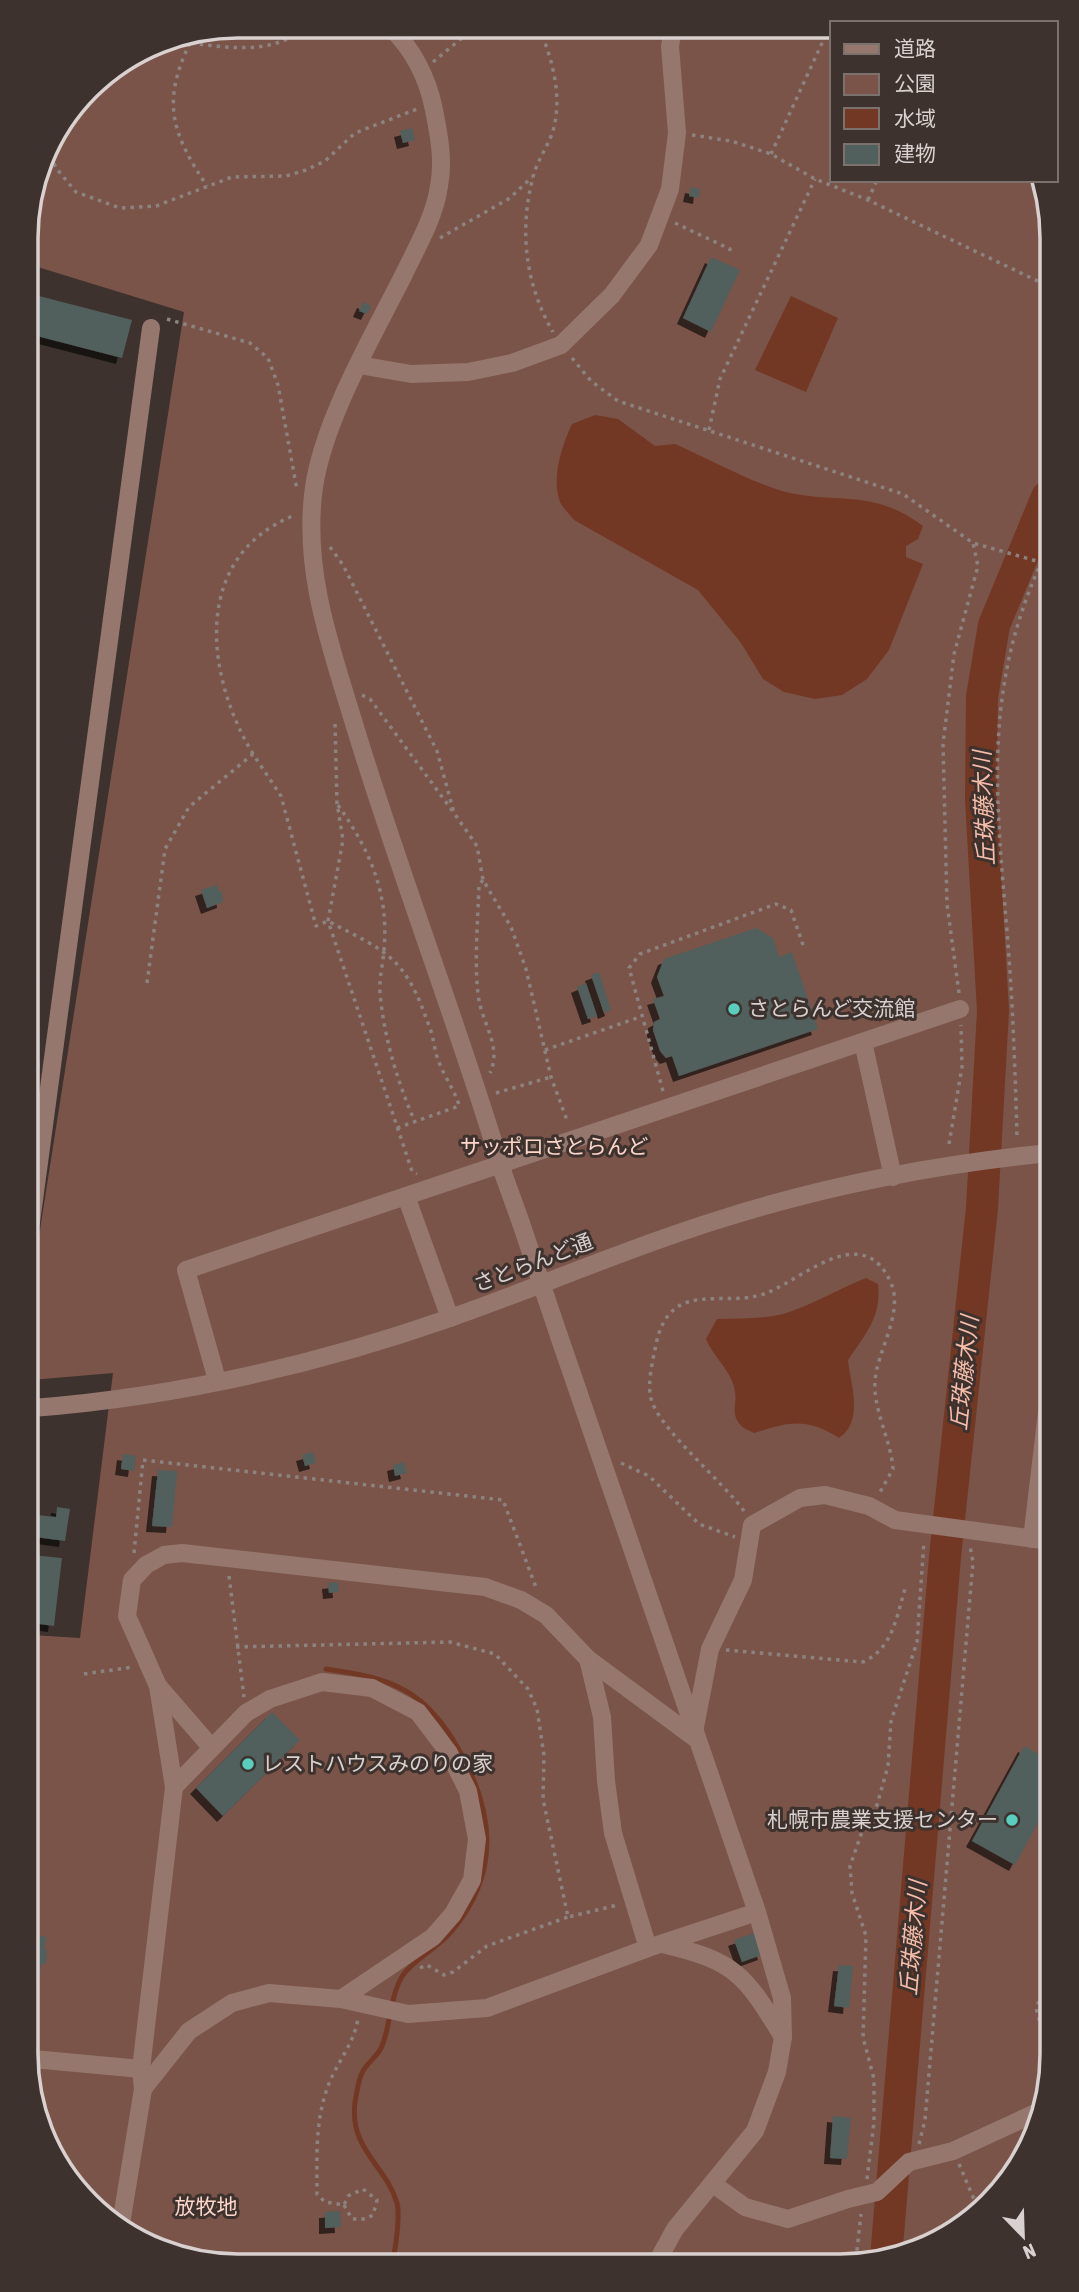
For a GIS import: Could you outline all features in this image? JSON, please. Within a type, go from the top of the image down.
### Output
[{"type":"street","points":[[402,39],[422,71],[432,103],[441,148],[439,187],[415,252],[359,365],[328,438],[314,485],[310,534],[325,634],[382,816],[694,1737],[757,1912],[782,1998],[783,2037],[777,2072],[755,2131],[675,2229],[662,2254]]},
{"type":"street","points":[[359,365],[411,374],[468,372],[512,363],[561,345],[612,295],[649,245],[670,189],[677,133],[671,39]]},
{"type":"street","points":[[39,1166],[159,323]]},
{"type":"street","points":[[216,1380],[186,1270],[960,1009]]},
{"type":"street","points":[[863,1042],[893,1177]]},
{"type":"street","name":"さとらんど通","points":[[39,1407],[128,1396],[276,1369],[450,1318],[718,1219],[893,1177],[1040,1154]]},
{"type":"street","points":[[406,1196],[450,1318]]},
{"type":"street","points":[[1032,1539],[1040,1472]]},
{"type":"street","points":[[694,1737],[710,1649],[743,1580],[751,1532],[800,1498],[825,1495],[869,1506],[895,1520],[1040,1540]]},
{"type":"street","points":[[211,1748],[158,1686],[145,1662],[127,1616],[132,1580],[146,1565],[164,1555],[182,1553],[228,1557],[485,1587],[521,1600],[546,1615],[588,1659],[694,1737]]},
{"type":"street","points":[[588,1659],[602,1717],[613,1833],[631,1902],[654,1946]]},
{"type":"street","points":[[174,1787],[246,1713],[270,1699],[322,1682],[372,1688],[418,1712],[449,1753],[468,1791],[477,1839],[472,1880],[453,1913],[433,1937],[341,1999]]},
{"type":"street","points":[[122,2216],[143,2089],[141,2069],[174,1787],[158,1686]]},
{"type":"street","points":[[143,2089],[189,2031],[232,2003],[269,1993],[341,1999],[403,2014],[487,2008],[654,1946],[757,1912]]},
{"type":"street","points":[[654,1946],[697,1952],[731,1968],[753,1987],[783,2037]]},
{"type":"street","points":[[39,2060],[141,2069]]},
{"type":"street","points":[[713,2184],[745,2207],[788,2219],[871,2194],[916,2161],[953,2151],[1030,2115]]},
{"type":"path","points":[[194,43],[244,50],[285,39]]},
{"type":"path","points":[[422,71],[461,39]]},
{"type":"path","points":[[544,39],[556,84],[554,127],[533,175],[525,257],[532,285],[561,345],[591,381],[618,401],[903,494],[973,542],[1040,562]]},
{"type":"path","points":[[771,154],[824,39]]},
{"type":"path","points":[[189,44],[174,87],[173,125],[207,186]]},
{"type":"path","points":[[54,163],[76,192],[120,208],[156,206],[232,177],[286,176],[306,170],[325,161],[355,133],[432,103]]},
{"type":"path","points":[[677,133],[731,141],[771,154],[815,179],[868,200],[1040,282]]},
{"type":"path","points":[[415,252],[510,198],[533,175]]},
{"type":"path","points":[[709,430],[720,379],[815,179]]},
{"type":"path","points":[[868,200],[876,182]]},
{"type":"path","points":[[660,216],[730,249],[728,256]]},
{"type":"path","points":[[159,323],[250,343],[268,358],[278,385],[295,488],[312,508],[274,523],[246,545],[229,573],[218,611],[215,647],[223,690],[230,712],[253,754],[281,796],[316,926],[328,921],[384,950],[402,967],[430,1028],[438,1060],[447,1080],[453,1084],[460,1105]]},
{"type":"path","points":[[310,534],[328,545],[343,565],[437,751],[454,813]]},
{"type":"path","points":[[949,1144],[962,1068],[960,1009],[947,904],[943,744],[954,653],[978,566],[973,542]]},
{"type":"path","points":[[1017,1135],[1013,1009],[996,748],[1002,690],[1014,634],[1040,572]]},
{"type":"path","points":[[343,686],[370,699],[477,846],[482,880],[511,927],[526,969],[551,1077],[569,1125]]},
{"type":"path","points":[[334,719],[337,803],[343,840],[328,921],[412,1171],[422,1177]]},
{"type":"path","points":[[147,983],[165,849],[189,807],[253,754]]},
{"type":"path","points":[[337,803],[370,855],[380,882],[384,950],[380,989],[383,1014],[396,1071],[415,1122]]},
{"type":"path","points":[[482,880],[477,955],[480,1003],[495,1050],[494,1063],[489,1074],[495,1093]]},
{"type":"path","points":[[652,1097],[664,1093],[640,1017],[629,968],[640,954],[776,904],[791,910],[803,945]]},
{"type":"path","points":[[545,1050],[640,1017]]},
{"type":"path","points":[[557,1129],[581,1121]]},
{"type":"path","points":[[751,1532],[737,1501],[657,1411],[650,1388],[656,1342],[663,1323],[674,1310],[691,1300],[769,1293],[839,1255],[856,1254],[872,1260],[891,1284],[895,1301],[875,1382],[893,1469],[885,1488],[869,1506]]},
{"type":"path","points":[[132,1580],[143,1460],[503,1500],[546,1615]]},
{"type":"path","points":[[602,1464],[625,1463],[641,1470],[699,1524],[751,1532]]},
{"type":"path","points":[[857,2253],[871,2194],[874,2079],[863,2037],[866,1936],[852,1893],[850,1866],[864,1826],[877,1805],[888,1766],[891,1721],[916,1642],[930,1526]]},
{"type":"path","points":[[916,2161],[918,2142],[925,2120],[973,1562],[964,1531]]},
{"type":"path","points":[[228,1557],[229,1594],[246,1713]]},
{"type":"path","points":[[710,1649],[863,1662],[877,1656],[888,1644],[905,1589]]},
{"type":"path","points":[[236,1647],[450,1642],[495,1654],[528,1689],[537,1709],[544,1755],[543,1799],[568,1917]]},
{"type":"path","points":[[84,1674],[113,1672],[145,1662]]},
{"type":"path","points":[[419,1968],[427,1965],[444,1975],[453,1972],[487,1945],[568,1917],[631,1902]]},
{"type":"path","points":[[1040,1999],[1036,2008],[1040,2022]]},
{"type":"path","points":[[344,2205],[325,2202],[317,2194],[317,2146],[326,2090],[356,2031],[359,2005]]},
{"type":"path","points":[[953,2151],[975,2201]]},
{"type":"path","points":[[363,2189],[377,2200],[377,2209],[373,2216],[358,2220],[352,2219],[344,2205],[348,2196],[363,2189]]},
{"type":"green space","name":"サッポロさとらんど","points":[[226,39],[830,39],[830,182],[1032,182],[1039,213],[1040,239],[1040,2066],[1034,2105],[1014,2153],[991,2185],[972,2204],[940,2227],[917,2238],[892,2247],[840,2254],[239,2254],[200,2250],[150,2233],[107,2204],[88,2185],[59,2142],[45,2105],[40,2079],[39,1635],[80,1638],[113,1373],[39,1379],[39,1236],[184,312],[39,267],[39,226],[45,187],[65,139],[97,97],[128,72],[150,59],[187,45]]},
{"type":"water","points":[[791,296],[838,318],[806,392],[755,370]]},
{"type":"water","points":[[595,415],[618,419],[655,446],[675,444],[777,489],[809,496],[873,502],[905,514],[923,526],[918,539],[906,546],[906,557],[923,564],[889,650],[867,679],[842,695],[815,699],[784,692],[763,679],[741,643],[698,590],[574,520],[560,502],[557,483],[559,462],[572,424]]},
{"type":"water","points":[[866,1278],[878,1284],[879,1295],[871,1325],[848,1360],[854,1413],[847,1431],[839,1438],[807,1424],[788,1424],[754,1433],[742,1427],[735,1413],[733,1385],[706,1339],[717,1319],[783,1314]]},
{"type":"building","points":[[412,128],[415,140],[403,143],[400,131]]},
{"type":"building","points":[[691,187],[700,189],[699,198],[689,196]]},
{"type":"building","points":[[711,257],[740,270],[711,332],[683,318]]},
{"type":"building","points":[[39,296],[132,320],[122,358],[39,337]]},
{"type":"building","points":[[363,302],[371,306],[367,314],[359,311]]},
{"type":"building","points":[[217,885],[219,892],[222,891],[223,902],[207,908],[201,890]]},
{"type":"building","name":"さとらんど交流館","points":[[756,928],[773,938],[779,957],[792,952],[818,1029],[679,1076],[672,1056],[666,1058],[660,1051],[653,1030],[654,1022],[660,1019],[653,999],[664,996],[657,977],[664,959]]},
{"type":"building","points":[[599,972],[611,1010],[604,1013],[591,975]]},
{"type":"building","points":[[586,983],[597,1016],[588,1019],[577,987]]},
{"type":"building","points":[[313,1452],[316,1463],[305,1466],[302,1455]]},
{"type":"building","points":[[123,1454],[136,1456],[134,1471],[121,1469]]},
{"type":"building","points":[[404,1462],[407,1473],[395,1476],[393,1465]]},
{"type":"building","points":[[158,1470],[177,1471],[172,1527],[152,1526]]},
{"type":"building","points":[[57,1507],[70,1509],[65,1541],[39,1538],[39,1515],[56,1517]]},
{"type":"building","points":[[39,1556],[62,1558],[54,1626],[39,1624]]},
{"type":"building","points":[[338,1582],[339,1592],[329,1593],[328,1583]]},
{"type":"building","name":"レストハウスみのりの家","points":[[272,1712],[300,1740],[223,1816],[196,1788]]},
{"type":"building","name":"札幌市農業支援センター","points":[[1024,1746],[1040,1755],[1040,1818],[1015,1865],[972,1841]]},
{"type":"building","points":[[757,1932],[764,1954],[742,1962],[734,1940]]},
{"type":"building","points":[[39,1936],[47,1937],[44,1949],[47,1950],[46,1964],[41,1964],[39,1982]]},
{"type":"building","points":[[839,1965],[853,1966],[849,2008],[834,2006]]},
{"type":"building","points":[[833,2116],[851,2118],[847,2159],[830,2158]]},
{"type":"building","points":[[340,2211],[341,2227],[325,2228],[325,2212]]},
{"type":"waterway","name":"丘珠藤木川","points":[[887,2248],[945,1557],[982,1208],[993,1011],[981,799],[982,697],[994,625],[1040,514]]},
{"type":"waterway","points":[[326,1669],[388,1683],[405,1690],[434,1713],[447,1730],[471,1774],[485,1820],[485,1866],[478,1888],[467,1910],[451,1932],[403,1975],[395,1991],[382,2046],[363,2071],[358,2086],[355,2102],[357,2133],[392,2190],[397,2203],[394,2254]]},
{"type":"place","name":"さとらんど交流館","points":[[734,1009]]},
{"type":"place","name":"レストハウスみのりの家","points":[[248,1764]]},
{"type":"place","name":"札幌市農業支援センター","points":[[1012,1820]]},
{"type":"park label","name":"放牧地","points":[[206,2207]]}]
